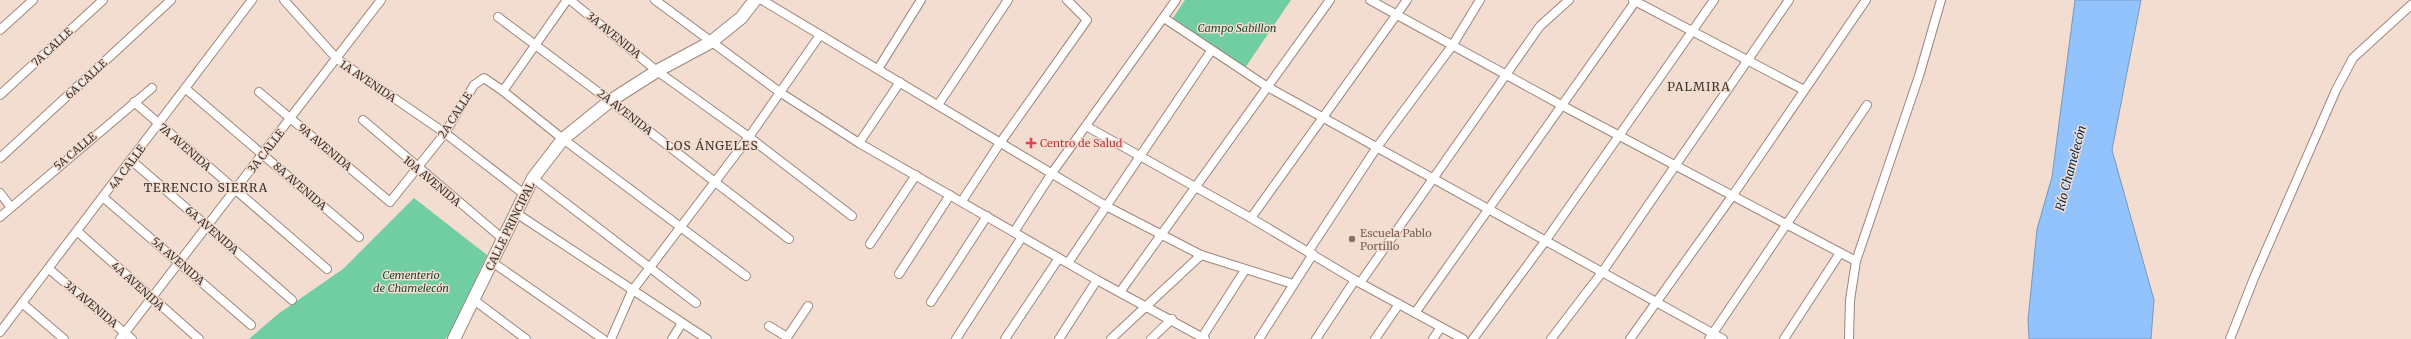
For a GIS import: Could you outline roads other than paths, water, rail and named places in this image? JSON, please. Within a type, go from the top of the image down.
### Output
[{"type":"street","points":[[0,30],[33,0]]},
{"type":"street","name":"7A CALLE","points":[[0,95],[103,0]]},
{"type":"street","name":"6A CALLE","points":[[0,158],[171,0]]},
{"type":"street","name":"4A CALLE","points":[[0,332],[104,198],[252,0]]},
{"type":"street","name":"1A AVENIDA","points":[[284,0],[336,59],[446,133],[524,194]]},
{"type":"street","name":"3A CALLE","points":[[122,336],[382,0]]},
{"type":"street","points":[[569,0],[503,91],[563,139],[746,276]]},
{"type":"street","name":"3A AVENIDA","points":[[569,0],[657,71],[749,137],[852,216]]},
{"type":"street","points":[[655,0],[780,93],[859,143],[1097,280],[1172,319],[1203,338],[1245,270]]},
{"type":"street","name":"CALLE PRINCIPAL","points":[[456,338],[524,194],[533,178],[563,139],[610,100],[657,71],[711,42],[741,18],[755,0]]},
{"type":"street","points":[[762,0],[1106,206],[1201,255],[1293,284]]},
{"type":"street","points":[[878,69],[921,0]]},
{"type":"street","points":[[938,105],[1008,0]]},
{"type":"street","points":[[962,201],[1000,143],[1087,20],[1067,0]]},
{"type":"street","points":[[1014,232],[1052,173],[1176,0]]},
{"type":"street","points":[[1120,292],[1162,234],[1194,186],[1330,0]]},
{"type":"street","points":[[1370,0],[1563,106],[1620,134],[1856,261]]},
{"type":"street","points":[[1251,218],[1407,0]]},
{"type":"street","points":[[1259,339],[1310,253],[1377,147],[1452,46],[1480,0]]},
{"type":"street","points":[[1316,339],[1433,178],[1540,26],[1568,0]]},
{"type":"street","points":[[1473,339],[1546,240],[1694,31],[1714,0]]},
{"type":"street","points":[[1551,339],[1602,271],[1789,0]]},
{"type":"street","points":[[1630,339],[1658,302],[1733,195],[1866,0]]},
{"type":"street","points":[[1849,339],[1850,300],[1856,261],[1919,76],[1941,0]]},
{"type":"street","points":[[1415,313],[1563,106],[1634,1],[1694,31],[1747,61],[1804,90]]},
{"type":"street","points":[[2230,339],[2254,278],[2336,90],[2353,58],[2411,5]]},
{"type":"street","name":"2A AVENIDA","points":[[498,17],[610,100],[789,239]]},
{"type":"street","points":[[1164,18],[1211,51],[1266,86],[1658,302],[1711,336],[1723,339]]},
{"type":"street","points":[[611,339],[632,291],[749,137],[820,35]]},
{"type":"street","points":[[1068,263],[1138,157],[1211,51]]},
{"type":"street","name":"2A CALLE","points":[[390,202],[416,167],[446,133],[474,85],[484,78],[503,91]]},
{"type":"street","points":[[859,143],[900,82]]},
{"type":"street","name":"5A CALLE","points":[[0,217],[10,206],[152,88]]},
{"type":"street","name":"8A AVENIDA","points":[[186,89],[359,237]]},
{"type":"street","name":"9A AVENIDA","points":[[259,92],[292,118],[390,202]]},
{"type":"street","name":"7A AVENIDA","points":[[134,102],[327,269]]},
{"type":"street","points":[[1711,336],[1867,105]]},
{"type":"street","name":"10A AVENIDA","points":[[363,120],[416,167],[503,239]]},
{"type":"street","points":[[1086,126],[1138,157],[1251,218],[1357,282],[1463,339]]},
{"type":"street","name":"6A AVENIDA","points":[[131,160],[292,300]]},
{"type":"street","points":[[870,244],[916,175]]},
{"type":"street","points":[[533,178],[648,268],[696,303]]},
{"type":"street","points":[[0,192],[10,206]]},
{"type":"street","points":[[899,274],[950,195]]},
{"type":"street","name":"5A AVENIDA","points":[[104,198],[180,262],[251,325]]},
{"type":"street","points":[[516,213],[632,291],[707,339]]},
{"type":"street","points":[[931,302],[987,216]]},
{"type":"street","name":"4A AVENIDA","points":[[78,232],[199,339]]},
{"type":"street","points":[[956,339],[1022,237]]},
{"type":"street","points":[[1784,339],[1840,253]]},
{"type":"street","points":[[1111,339],[1201,255]]},
{"type":"street","points":[[1005,339],[1059,258]]},
{"type":"street","points":[[492,262],[603,339]]},
{"type":"street","name":"3A AVENIDA","points":[[49,269],[122,336],[132,339]]},
{"type":"street","points":[[1059,339],[1097,280]]},
{"type":"street","points":[[474,300],[526,339]]},
{"type":"street","points":[[22,303],[64,339]]},
{"type":"street","points":[[1375,339],[1399,304]]},
{"type":"street","points":[[769,326],[786,338],[808,306]]},
{"type":"street","points":[[1151,339],[1172,319]]},
{"type":"street","points":[[672,339],[682,323]]},
{"type":"street","points":[[1433,339],[1441,327]]},
{"type":"water","name":"Río Chamelecón","points":[[2075,0],[2141,0],[2112,150],[2154,300],[2151,339],[2029,339],[2028,320],[2037,229],[2052,177]]},
{"type":"place","name":"Centro de Salud","points":[[1031,143]]},
{"type":"place","name":"Escuela Pablo Portillo","points":[[1352,239]]},
{"type":"district","name":"PALMIRA","points":[[1699,87]]},
{"type":"district","name":"LOS ÁNGELES","points":[[712,146]]},
{"type":"district","name":"TERENCIO SIERRA","points":[[206,188]]},
{"type":"park label","name":"Campo Sabillon","points":[[1237,28]]},
{"type":"park label","name":"Cementerio de Chamelecón","points":[[411,281]]}]
